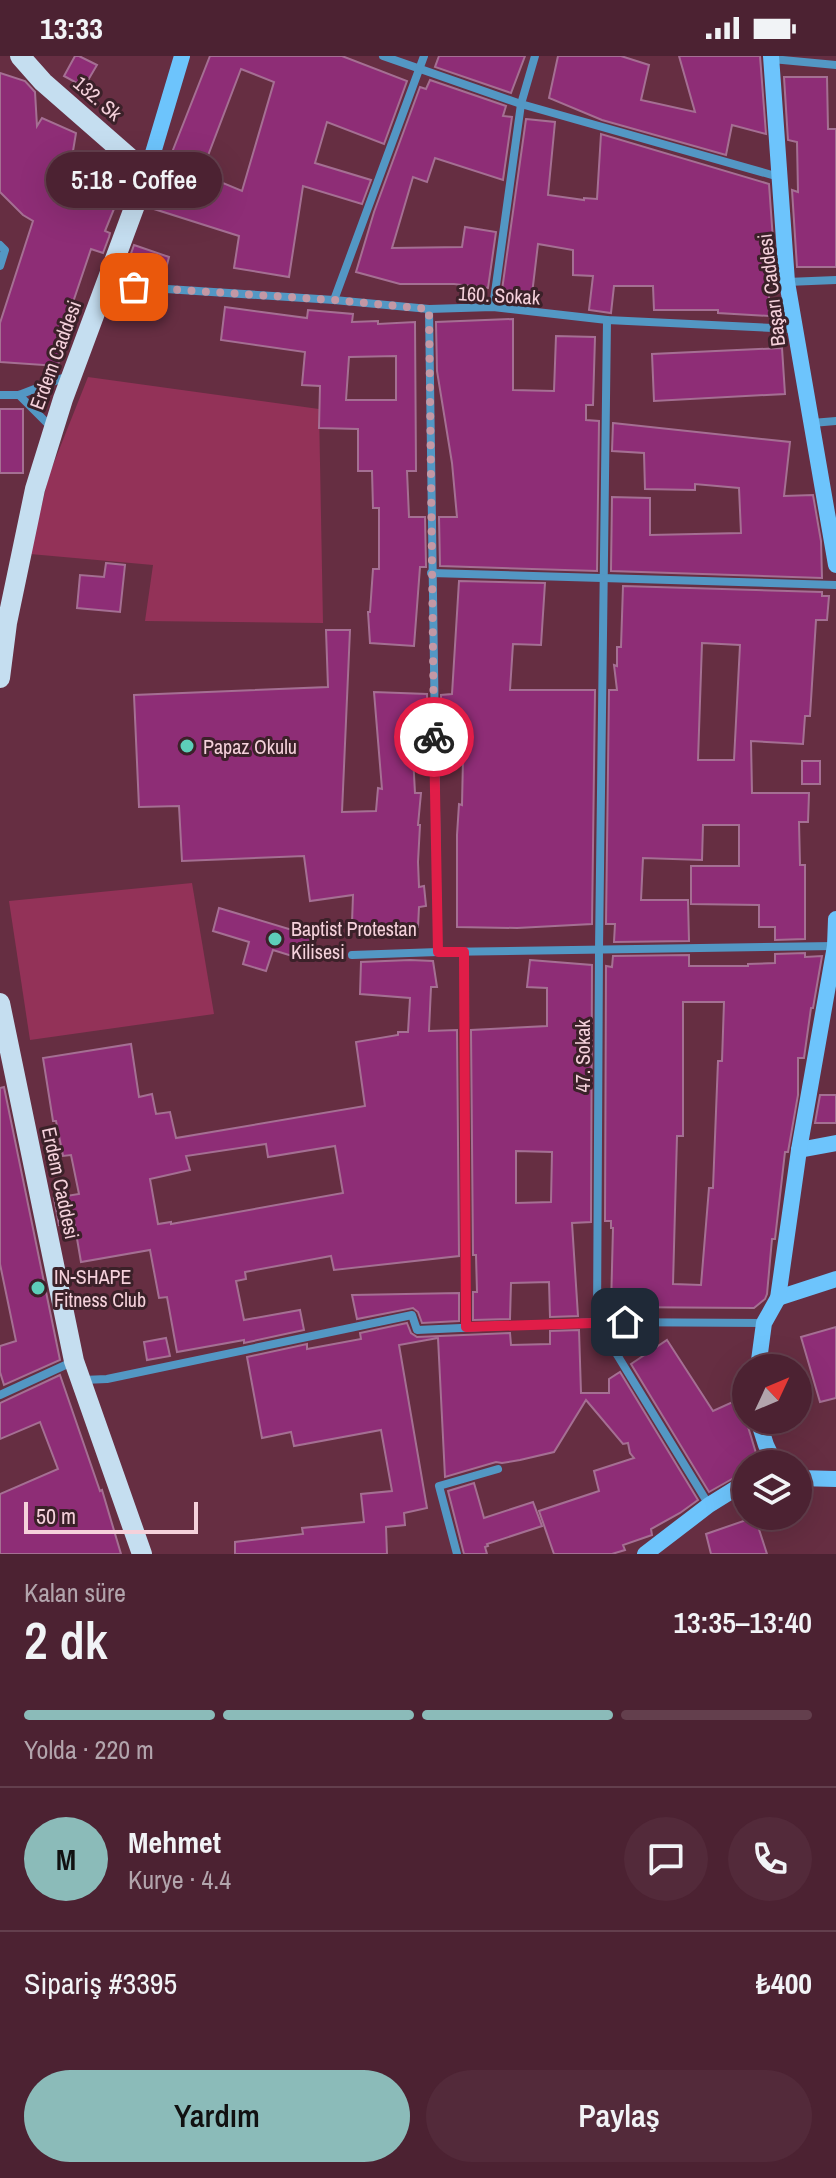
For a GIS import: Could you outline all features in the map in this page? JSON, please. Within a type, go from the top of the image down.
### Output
[{"type":"main road","name":"132. Sk","points":[[20,56],[43,82],[147,173]]},
{"type":"main road","name":"Erdem Caddesi","points":[[0,678],[7,623],[35,489],[53,430],[147,173]]},
{"type":"main road","name":"Erdem Caddesi","points":[[0,1003],[2,1031],[77,1371],[142,1554]]},
{"type":"street","name":"Erdem Caddesi","points":[[147,173],[182,56]]},
{"type":"street","points":[[383,56],[521,104],[780,177]]},
{"type":"street","points":[[334,300],[424,56]]},
{"type":"street","points":[[493,307],[521,104],[535,56]]},
{"type":"street","points":[[771,58],[836,65]]},
{"type":"street","name":"Başarı Caddesi","points":[[771,58],[787,282],[836,565]]},
{"type":"street","points":[[0,266],[2,248]]},
{"type":"street","points":[[787,282],[836,280]]},
{"type":"street","name":"160. Sokak","points":[[106,285],[429,309],[493,307],[607,320],[795,329]]},
{"type":"street","points":[[429,309],[438,952]]},
{"type":"street","name":"47. Sokak","points":[[597,1322],[607,320]]},
{"type":"street","points":[[0,395],[19,395],[73,374]]},
{"type":"street","points":[[19,395],[53,430]]},
{"type":"street","points":[[811,423],[836,421]]},
{"type":"street","points":[[431,573],[836,585]]},
{"type":"street","points":[[760,1354],[764,1323],[778,1298],[799,1150],[835,946],[836,919]]},
{"type":"street","points":[[352,955],[835,946]]},
{"type":"street","points":[[464,952],[466,1327]]},
{"type":"street","points":[[799,1150],[836,1143]]},
{"type":"street","points":[[778,1298],[836,1279]]},
{"type":"street","points":[[0,1395],[77,1371],[107,1379],[412,1315],[417,1330],[597,1322],[764,1323]]},
{"type":"street","points":[[597,1322],[709,1505]]},
{"type":"street","points":[[457,1554],[439,1486],[498,1469]]},
{"type":"street","points":[[812,1478],[836,1479]]},
{"type":"street","points":[[645,1554],[732,1491]]},
{"type":"shaded area","points":[[88,377],[319,409],[323,623],[145,621],[153,565],[30,554],[49,475]]},
{"type":"shaded area","points":[[192,883],[214,1014],[30,1040],[9,901]]},
{"type":"building","points":[[75,56],[97,65],[84,87],[64,76]]},
{"type":"building","points":[[210,56],[342,56],[407,81],[384,144],[327,122],[315,163],[371,180],[362,204],[303,186],[289,277],[234,268],[239,236],[154,209],[169,160]],"holes":[[[241,69],[274,82],[242,191],[201,174]]]},
{"type":"building","points":[[439,56],[525,56],[511,93],[435,67]]},
{"type":"building","points":[[558,56],[621,56],[649,65],[641,100],[695,112],[679,56],[760,56],[766,134],[732,125],[726,155],[602,120],[549,98]]},
{"type":"building","points":[[0,73],[25,81],[35,92],[37,126],[42,118],[76,133],[73,151],[97,154],[96,159],[109,163],[108,170],[118,180],[110,201],[116,204],[105,231],[110,233],[109,237],[103,253],[91,249],[66,323],[58,366],[0,362],[0,323],[33,221],[0,192]]},
{"type":"building","points":[[784,77],[827,77],[828,129],[836,129],[836,267],[797,267],[792,190],[798,192],[797,142],[788,140]]},
{"type":"building","points":[[430,80],[506,106],[503,116],[512,117],[503,180],[435,158],[427,182],[413,177],[392,248],[462,247],[465,227],[496,232],[488,288],[454,284],[400,284],[356,272],[374,212],[420,87],[426,89]]},
{"type":"building","points":[[526,119],[555,122],[548,195],[597,199],[601,134],[769,184],[775,268],[769,268],[769,316],[718,313],[718,310],[654,310],[653,286],[614,286],[611,313],[589,310],[593,276],[573,275],[573,250],[538,244],[532,294],[502,290]]},
{"type":"building","points":[[134,245],[169,257],[163,281],[130,280],[134,264],[128,262]]},
{"type":"building","points":[[225,307],[307,318],[308,310],[353,314],[352,322],[415,322],[416,471],[407,471],[409,517],[425,517],[426,567],[420,567],[414,646],[370,643],[368,612],[373,569],[379,569],[379,508],[373,508],[372,471],[358,471],[358,429],[319,428],[320,386],[302,385],[305,352],[221,340]],"holes":[[[396,356],[396,400],[346,400],[349,357]]]},
{"type":"building","points":[[513,319],[513,390],[554,391],[556,336],[595,337],[593,405],[586,405],[586,420],[599,421],[597,571],[440,566],[439,517],[457,517],[437,371],[436,322]]},
{"type":"building","points":[[782,348],[785,394],[654,401],[652,354]]},
{"type":"building","points":[[0,409],[23,409],[23,473],[0,473]]},
{"type":"building","points":[[613,423],[790,442],[784,496],[813,495],[821,541],[822,578],[611,571],[612,497],[650,498],[650,535],[741,533],[739,488],[695,484],[695,490],[645,489],[644,453],[612,451]]},
{"type":"building","points":[[106,563],[125,565],[120,612],[77,608],[80,575],[104,577]]},
{"type":"building","points":[[459,581],[545,583],[541,645],[513,644],[510,690],[595,690],[592,924],[457,927],[457,835],[459,804],[462,805],[463,758],[442,757],[441,695],[452,694]]},
{"type":"building","points":[[623,586],[822,592],[822,596],[829,596],[827,620],[816,620],[810,716],[805,716],[803,744],[751,741],[752,793],[809,793],[808,822],[799,822],[800,865],[805,865],[805,939],[775,940],[775,927],[759,927],[759,905],[691,904],[691,866],[739,866],[739,825],[703,825],[702,860],[643,858],[641,900],[688,900],[689,941],[614,942],[615,924],[606,924],[609,690],[617,690],[614,665],[617,666],[617,647],[621,647]],"holes":[[[702,643],[740,645],[734,760],[698,760]]]},
{"type":"building","points":[[326,630],[350,630],[342,812],[376,811],[378,788],[382,789],[374,692],[427,694],[428,756],[413,756],[415,793],[421,793],[419,887],[424,886],[426,906],[419,907],[418,927],[359,926],[359,923],[352,923],[353,895],[310,901],[304,856],[182,861],[179,806],[139,807],[134,695],[328,687]]},
{"type":"building","points":[[802,761],[820,761],[820,784],[802,784]]},
{"type":"building","name":"Baptist Protestan Kilisesi","points":[[219,908],[312,936],[305,960],[273,950],[266,971],[243,964],[249,942],[213,931]]},
{"type":"building","points":[[775,954],[822,956],[804,1058],[798,1058],[798,1095],[788,1152],[785,1152],[765,1299],[754,1308],[611,1307],[613,1228],[611,1221],[605,1221],[606,966],[612,967],[613,956],[689,955],[689,966],[748,966],[775,963]],"holes":[[[683,1002],[724,1002],[722,1061],[718,1061],[713,1188],[709,1188],[701,1285],[673,1284],[677,1136],[683,1136]]]},
{"type":"building","points":[[530,960],[592,965],[591,1222],[572,1223],[578,1316],[550,1317],[549,1282],[511,1283],[510,1319],[473,1320],[473,1292],[477,1292],[476,1255],[473,1255],[471,1030],[547,1026],[547,988],[527,987]],"holes":[[[516,1151],[552,1152],[551,1202],[516,1203]]]},
{"type":"building","points":[[433,961],[437,987],[431,987],[429,1031],[457,1030],[459,1256],[334,1270],[331,1256],[245,1272],[246,1279],[236,1281],[244,1320],[300,1310],[304,1330],[244,1343],[244,1340],[177,1352],[167,1297],[159,1298],[150,1250],[81,1262],[74,1221],[59,1225],[54,1198],[79,1194],[71,1155],[63,1156],[56,1121],[53,1121],[43,1058],[131,1044],[139,1097],[152,1094],[156,1114],[170,1112],[176,1138],[365,1106],[356,1042],[408,1032],[410,998],[360,994],[361,962]],"holes":[[[266,1144],[268,1157],[335,1146],[343,1193],[158,1224],[150,1179],[190,1170],[186,1156]]]},
{"type":"building","points":[[4,1087],[60,1360],[4,1385],[0,1372],[0,1346],[16,1341],[0,1264],[0,1088]]},
{"type":"building","points":[[820,1095],[836,1095],[836,1123],[815,1123]]},
{"type":"building","points":[[459,1293],[459,1321],[422,1323],[413,1308],[357,1319],[352,1295]]},
{"type":"building","points":[[407,1323],[411,1333],[417,1337],[510,1333],[511,1345],[550,1344],[550,1331],[579,1330],[581,1393],[609,1393],[609,1379],[620,1372],[698,1500],[651,1529],[652,1535],[623,1545],[625,1550],[612,1554],[554,1554],[539,1511],[599,1491],[594,1471],[634,1458],[628,1443],[623,1444],[586,1400],[554,1452],[496,1462],[445,1477],[438,1338],[399,1345],[427,1508],[404,1513],[405,1525],[386,1527],[387,1554],[235,1554],[235,1542],[303,1534],[302,1528],[364,1522],[361,1494],[392,1491],[381,1430],[294,1446],[291,1432],[262,1438],[247,1357],[307,1344],[307,1349],[361,1339],[360,1333]]},
{"type":"building","points":[[836,1327],[836,1398],[820,1402],[812,1375],[812,1354],[806,1354],[801,1337]]},
{"type":"building","points":[[166,1338],[170,1356],[147,1360],[144,1342]]},
{"type":"building","points":[[667,1340],[713,1411],[732,1402],[732,1434],[750,1434],[755,1450],[732,1450],[732,1479],[709,1492],[631,1364]]},
{"type":"building","points":[[60,1375],[102,1490],[121,1554],[0,1554],[0,1494],[58,1469],[40,1422],[0,1439],[0,1403]]},
{"type":"building","points":[[474,1483],[484,1518],[533,1502],[542,1526],[487,1544],[487,1554],[464,1554],[448,1491]]},
{"type":"building","points":[[732,1525],[732,1530],[759,1530],[767,1554],[711,1554],[706,1534]]},
{"type":"way so far","points":[[134,287],[429,309],[434,737]]},
{"type":"place","name":"5:18 - Coffee","points":[[134,287]]},
{"type":"place","name":"Papaz Okulu","points":[[187,746]]},
{"type":"place","name":"Baptist Protestan Kilisesi","points":[[275,939]]},
{"type":"place","name":"IN-SHAPE Fitness Club","points":[[38,1288]]},
{"type":"route","points":[[434,737],[438,952],[464,952],[466,1327],[625,1322]]}]
